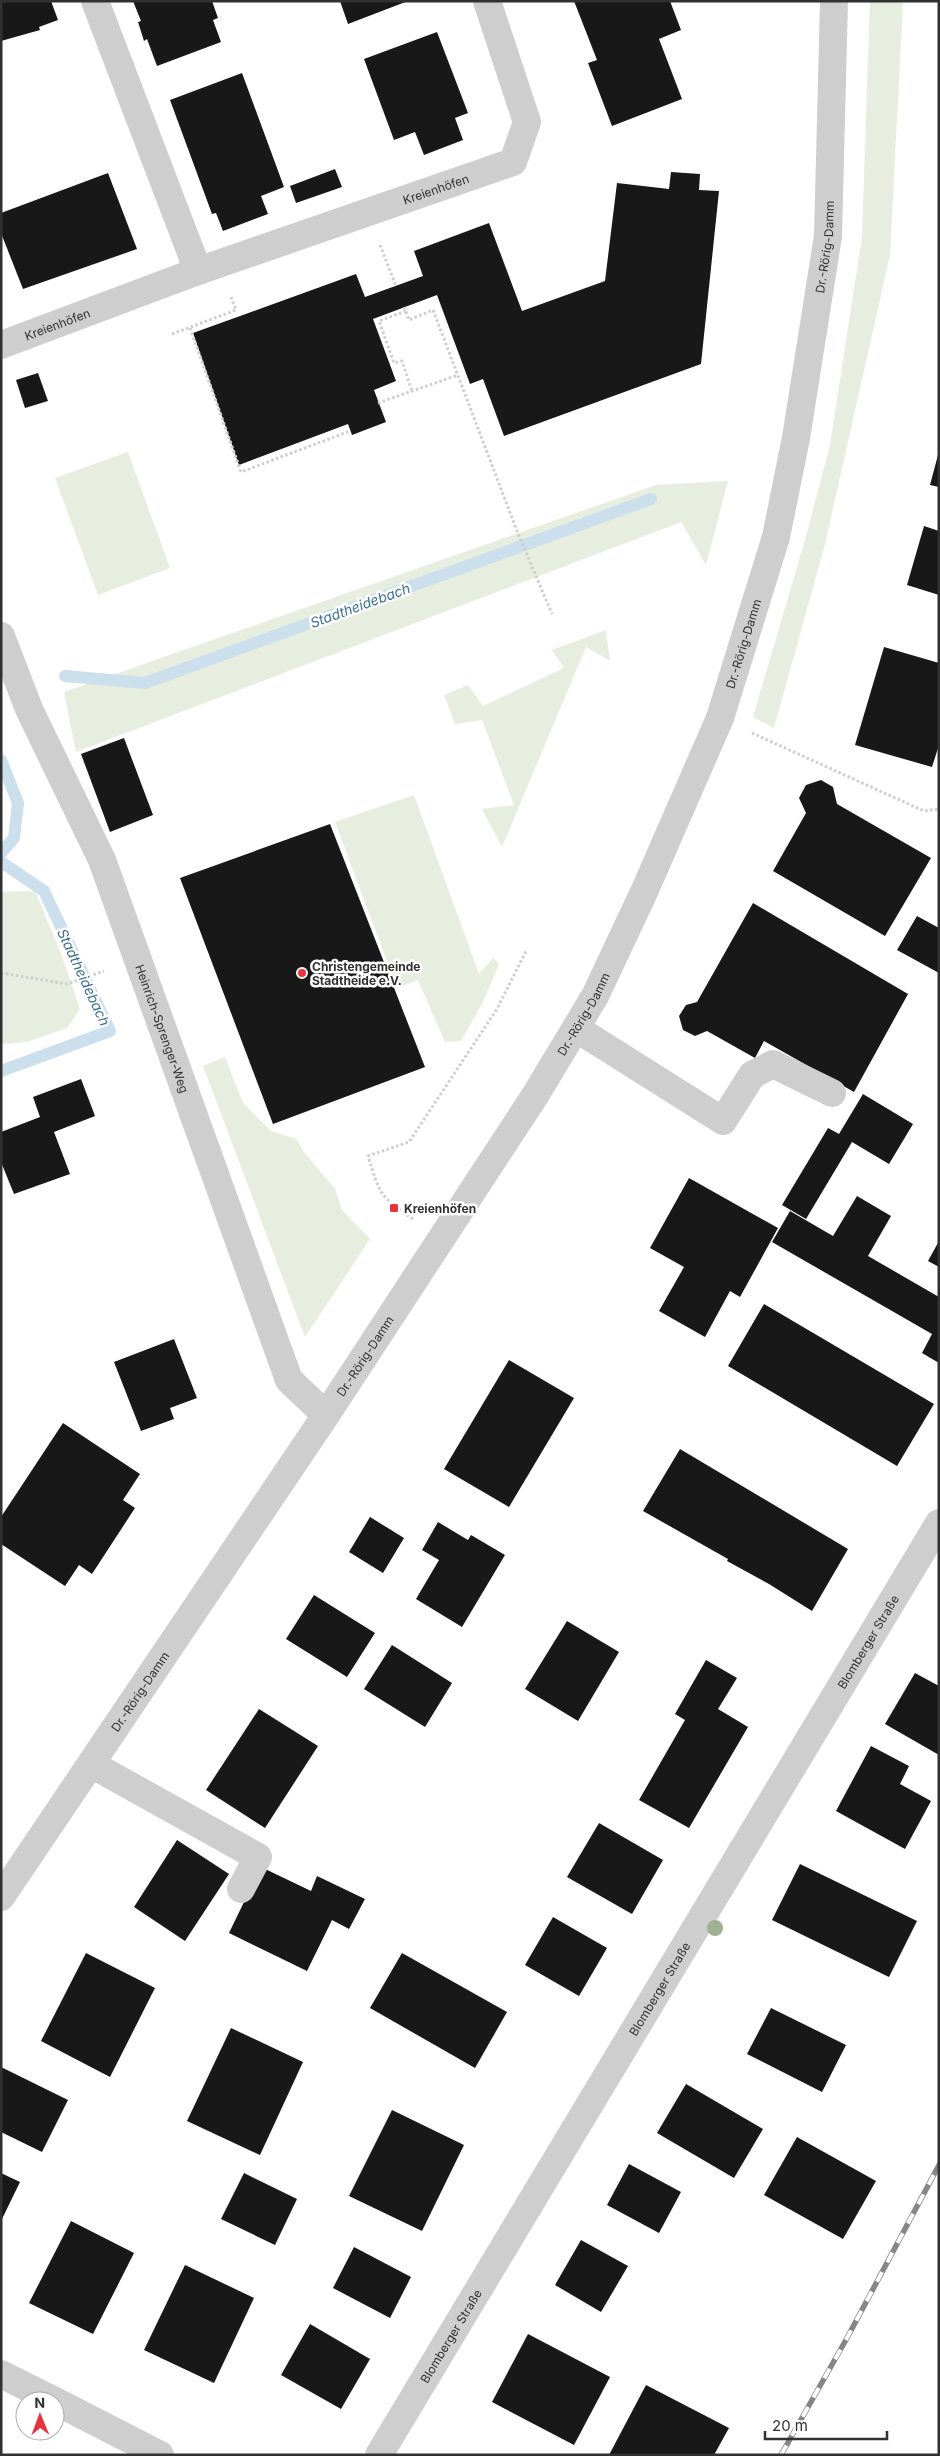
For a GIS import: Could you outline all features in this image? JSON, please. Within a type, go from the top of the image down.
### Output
[{"type":"street","points":[[95,1],[208,267]]},
{"type":"street","name":"Kreienhöfen","points":[[1,345],[208,267],[513,162],[527,122],[487,1]]},
{"type":"street","name":"Dr.-Rörig-Damm","points":[[1,1897],[326,1415],[576,1029],[644,892],[720,718],[776,537],[796,438],[828,236],[834,1]]},
{"type":"street","name":"Heinrich-Sprenger-Weg","points":[[1,636],[29,709],[102,860],[289,1380],[326,1415]]},
{"type":"street","points":[[576,1029],[723,1121],[752,1075],[774,1064],[832,1093]]},
{"type":"street","name":"Blomberger Straße","points":[[379,2455],[939,1523]]},
{"type":"street","points":[[91,1764],[258,1857],[241,1889]]},
{"type":"street","points":[[1,2374],[35,2391]]},
{"type":"street","points":[[65,2406],[160,2455]]},
{"type":"path","points":[[368,212],[396,286]]},
{"type":"path","points":[[172,334],[236,310],[208,267]]},
{"type":"path","points":[[412,390],[402,361],[394,363],[379,321],[405,309],[409,320],[433,310],[517,532],[552,614]]},
{"type":"path","points":[[190,328],[241,472],[350,431]]},
{"type":"path","points":[[378,403],[458,375]]},
{"type":"path","points":[[745,730],[770,739],[924,811],[939,809]]},
{"type":"path","points":[[442,1238],[392,1206],[381,1195],[368,1156],[409,1142],[496,1009],[526,951]]},
{"type":"path","points":[[1,974],[68,984],[102,972]]},
{"type":"green space","points":[[870,1],[903,1],[890,255],[825,544],[774,728],[753,717],[805,540],[830,445],[862,237]]},
{"type":"green space","points":[[128,452],[170,568],[98,595],[55,478]]},
{"type":"green space","points":[[728,481],[706,565],[681,522],[76,752],[64,692],[656,485]]},
{"type":"green space","points":[[606,630],[610,661],[586,647],[502,847],[482,809],[514,805],[482,720],[455,724],[444,695],[468,685],[483,706],[564,668],[552,650]]},
{"type":"green space","points":[[414,795],[479,974],[493,958],[499,964],[483,1002],[461,1041],[445,1042],[418,980],[397,988],[335,822]]},
{"type":"green space","points":[[35,891],[61,953],[80,1009],[67,1028],[27,1042],[1,1044],[1,892]]},
{"type":"green space","points":[[225,1057],[243,1103],[271,1131],[296,1139],[304,1152],[335,1189],[342,1210],[370,1239],[305,1337],[203,1066]]},
{"type":"building","points":[[1,1],[51,1],[58,20],[39,27],[40,30],[1,41]]},
{"type":"building","points":[[133,1],[212,1],[218,18],[213,20],[221,42],[157,66],[147,39],[144,41],[138,22],[141,21]]},
{"type":"building","points":[[340,1],[408,1],[348,24]]},
{"type":"building","points":[[574,1],[670,1],[681,30],[659,39],[682,99],[612,126],[588,63],[597,60]]},
{"type":"building","points":[[437,32],[468,113],[455,118],[463,140],[424,155],[415,132],[394,140],[364,59]]},
{"type":"building","points":[[242,73],[284,187],[261,196],[268,214],[223,231],[216,213],[212,214],[170,100]]},
{"type":"building","points":[[335,169],[342,187],[296,203],[290,186]]},
{"type":"building","points":[[671,172],[700,174],[699,190],[719,191],[701,364],[504,436],[483,379],[470,384],[437,295],[373,319],[396,381],[374,390],[386,422],[352,435],[348,424],[239,465],[193,333],[356,274],[365,297],[423,276],[414,251],[489,223],[522,311],[605,281],[617,183],[669,189]]},
{"type":"building","points":[[108,173],[137,249],[23,289],[1,233],[1,213]]},
{"type":"building","points":[[38,373],[48,401],[25,408],[16,380]]},
{"type":"building","points":[[939,455],[939,487],[930,485]]},
{"type":"building","points":[[924,526],[939,531],[939,595],[907,585]]},
{"type":"building","points":[[884,647],[939,663],[939,745],[932,767],[855,745]]},
{"type":"building","points":[[124,738],[153,815],[110,832],[81,754]]},
{"type":"building","points":[[821,780],[833,787],[837,804],[931,858],[885,936],[773,871],[806,813],[799,798],[806,785]]},
{"type":"building","name":"Christengemeinde Stadtheide e.V.","points":[[330,824],[425,1067],[273,1124],[180,878]]},
{"type":"building","points":[[753,903],[908,994],[854,1092],[764,1041],[755,1058],[707,1031],[695,1036],[683,1030],[679,1016],[686,1005],[697,1002]]},
{"type":"building","points":[[917,916],[939,928],[939,973],[897,950]]},
{"type":"building","points":[[81,1079],[95,1116],[54,1132],[70,1174],[14,1194],[1,1162],[1,1132],[40,1117],[33,1097]]},
{"type":"building","points":[[863,1094],[913,1124],[889,1164],[852,1142],[806,1219],[782,1205],[828,1128],[839,1134]]},
{"type":"building","points":[[689,1178],[778,1228],[740,1297],[730,1291],[705,1337],[659,1311],[684,1267],[650,1248]]},
{"type":"building","points":[[857,1196],[891,1216],[868,1256],[939,1297],[939,1363],[922,1353],[932,1334],[772,1242],[790,1211],[833,1236]]},
{"type":"building","points":[[939,1241],[939,1267],[928,1261]]},
{"type":"building","points":[[764,1304],[934,1404],[897,1466],[728,1366]]},
{"type":"building","points":[[174,1339],[197,1398],[170,1408],[174,1419],[141,1431],[114,1362]]},
{"type":"building","points":[[509,1360],[574,1398],[509,1507],[444,1469]]},
{"type":"building","points":[[63,1423],[140,1474],[123,1500],[135,1508],[92,1574],[79,1565],[65,1586],[1,1544],[1,1517]]},
{"type":"building","points":[[680,1449],[848,1549],[812,1611],[727,1561],[728,1559],[643,1511]]},
{"type":"building","points":[[370,1517],[404,1538],[383,1573],[349,1552]]},
{"type":"building","points":[[438,1522],[468,1540],[471,1535],[505,1555],[462,1627],[416,1599],[439,1560],[422,1550]]},
{"type":"building","points":[[314,1595],[375,1633],[347,1677],[286,1639]]},
{"type":"building","points":[[567,1621],[619,1652],[578,1721],[525,1689]]},
{"type":"building","points":[[392,1645],[452,1683],[425,1727],[364,1689]]},
{"type":"building","points":[[706,1660],[737,1678],[718,1709],[748,1727],[689,1828],[639,1800],[685,1720],[675,1714]]},
{"type":"building","points":[[915,1673],[939,1686],[939,1755],[885,1724]]},
{"type":"building","points":[[259,1709],[318,1746],[265,1828],[206,1790]]},
{"type":"building","points":[[871,1746],[909,1766],[900,1784],[931,1801],[905,1849],[836,1811]]},
{"type":"building","points":[[599,1823],[663,1860],[632,1914],[567,1877]]},
{"type":"building","points":[[177,1840],[229,1874],[185,1941],[134,1907]]},
{"type":"building","points":[[800,1864],[917,1921],[889,1977],[772,1920]]},
{"type":"building","points":[[261,1867],[311,1891],[317,1876],[365,1899],[349,1929],[332,1920],[307,1971],[229,1933]]},
{"type":"building","points":[[553,1917],[607,1948],[579,1996],[525,1965]]},
{"type":"building","points":[[86,1953],[155,1988],[110,2077],[41,2041]]},
{"type":"building","points":[[402,1953],[507,2012],[475,2068],[370,2008]]},
{"type":"building","points":[[771,2008],[846,2045],[822,2092],[747,2054]]},
{"type":"building","points":[[231,2028],[303,2062],[260,2155],[187,2121]]},
{"type":"building","points":[[1,2067],[68,2100],[42,2152],[1,2132]]},
{"type":"building","points":[[686,2084],[763,2129],[734,2178],[657,2133]]},
{"type":"building","points":[[392,2110],[464,2145],[422,2231],[349,2196]]},
{"type":"building","points":[[797,2137],[876,2181],[843,2239],[764,2195]]},
{"type":"building","points":[[629,2164],[681,2192],[659,2233],[607,2205]]},
{"type":"building","points":[[1,2173],[20,2182],[1,2221]]},
{"type":"building","points":[[244,2173],[297,2199],[275,2245],[221,2219]]},
{"type":"building","points":[[71,2221],[134,2253],[93,2334],[29,2303]]},
{"type":"building","points":[[581,2240],[628,2266],[601,2312],[555,2285]]},
{"type":"building","points":[[354,2247],[411,2277],[390,2318],[333,2288]]},
{"type":"building","points":[[185,2265],[254,2298],[214,2383],[144,2350]]},
{"type":"building","points":[[310,2324],[370,2359],[341,2409],[281,2375]]},
{"type":"building","points":[[528,2334],[610,2377],[574,2445],[492,2402]]},
{"type":"building","points":[[646,2385],[729,2428],[714,2455],[609,2455]]},
{"type":"waterway","name":"Stadtheidebach","points":[[65,676],[145,683],[651,499]]},
{"type":"waterway","name":"Stadtheidebach","points":[[1,760],[18,803],[14,838],[1,853]]},
{"type":"waterway","name":"Stadtheidebach","points":[[1,862],[44,891],[110,1031],[1,1071]]},
{"type":"railway","points":[[781,2455],[847,2338],[939,2165]]},
{"type":"place","name":"Christengemeinde Stadtheide e.V.","points":[[302,973]]},
{"type":"place","name":"Kreienhöfen","points":[[394,1208]]}]
